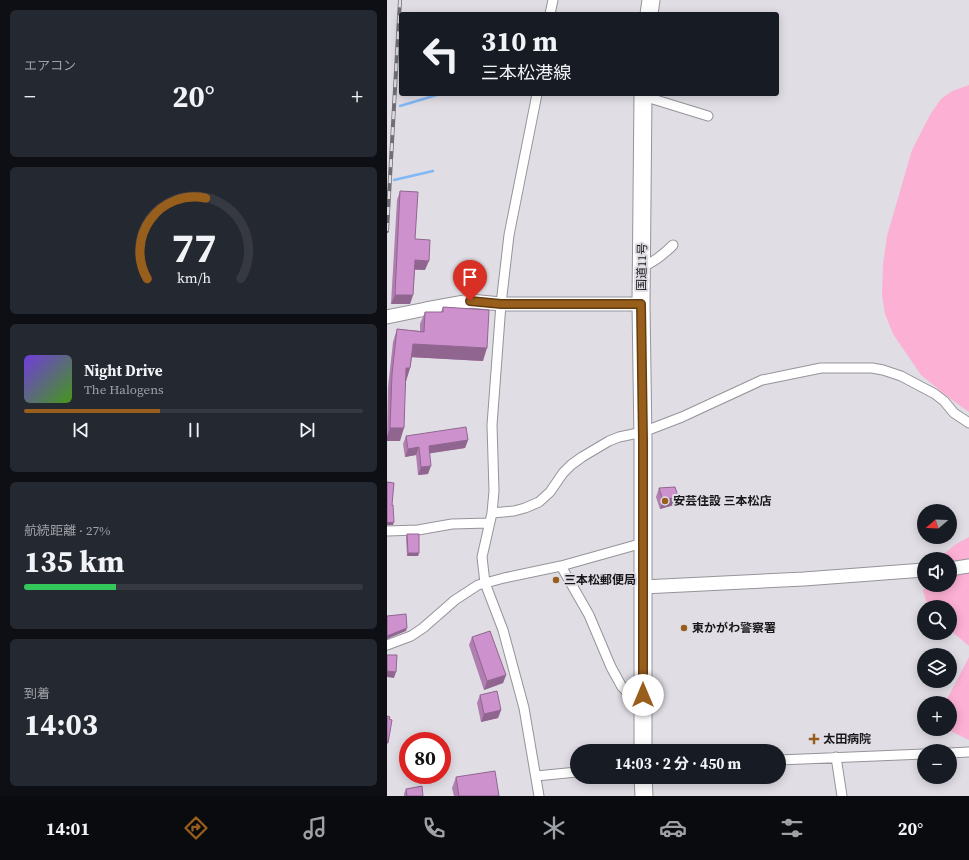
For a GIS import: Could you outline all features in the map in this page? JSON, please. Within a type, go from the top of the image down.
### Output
[{"type":"highway","points":[[649,12],[651,0]]},
{"type":"highway","name":"国道11号","points":[[643,96],[641,304],[643,432],[643,744]]},
{"type":"highway","points":[[643,784],[644,796]]},
{"type":"street","points":[[551,12],[553,0]]},
{"type":"street","points":[[537,96],[509,235],[501,304],[492,425],[494,491],[482,557],[485,583],[503,630],[524,708],[539,796]]},
{"type":"street","points":[[646,96],[709,116]]},
{"type":"street","points":[[642,267],[650,264],[660,257],[673,245]]},
{"type":"street","points":[[387,317],[470,301],[501,304],[641,304]]},
{"type":"street","points":[[491,513],[514,511],[533,505],[545,497],[563,473],[582,457],[609,441],[619,437],[643,432],[682,417],[762,380],[821,368],[872,368],[901,376],[935,394],[955,413],[969,423]]},
{"type":"street","points":[[387,531],[418,530],[452,524],[489,524]]},
{"type":"street","points":[[387,645],[411,636],[423,628],[455,600],[478,585],[561,566],[643,543]]},
{"type":"street","points":[[561,566],[589,615],[611,667],[622,687],[643,710]]},
{"type":"street","points":[[957,568],[969,566]]},
{"type":"street","points":[[643,587],[804,579],[917,571]]},
{"type":"street","points":[[957,753],[969,752]]},
{"type":"street","points":[[786,760],[917,754]]},
{"type":"street","points":[[836,757],[842,796]]},
{"type":"street","points":[[536,776],[570,773]]},
{"type":"shaded area","points":[[969,85],[969,412],[921,375],[893,334],[885,314],[882,295],[883,265],[887,236],[912,150],[930,115],[941,99],[952,91]]},
{"type":"shaded area","points":[[969,537],[969,646],[957,636],[957,600],[926,600],[923,592],[957,592],[957,552],[946,552],[957,543]]},
{"type":"shaded area","points":[[969,657],[969,740],[957,734],[957,696],[949,696],[953,688],[957,688],[957,680]]},
{"type":"building","points":[[400,191],[418,192],[415,239],[430,240],[429,261],[415,260],[413,295],[395,295]]},
{"type":"building","points":[[443,307],[489,310],[487,348],[413,344],[410,368],[406,368],[404,428],[390,428],[392,374],[397,329],[424,332],[425,312],[443,312]]},
{"type":"building","points":[[466,427],[468,440],[429,446],[431,466],[421,467],[419,447],[408,449],[406,436]]},
{"type":"building","points":[[387,482],[394,483],[392,505],[394,522],[387,523]]},
{"type":"building","points":[[675,487],[678,496],[663,501],[659,488]]},
{"type":"building","points":[[407,534],[419,534],[419,553],[408,553]]},
{"type":"building","points":[[406,614],[407,628],[387,636],[387,616]]},
{"type":"building","points":[[490,631],[506,675],[487,681],[472,637]]},
{"type":"building","points":[[387,655],[397,655],[396,672],[387,671]]},
{"type":"building","points":[[497,691],[501,710],[484,714],[480,695]]},
{"type":"building","points":[[387,716],[392,720],[388,743],[387,743]]},
{"type":"building","points":[[495,771],[499,796],[459,796],[456,777]]},
{"type":"building","points":[[422,786],[423,796],[407,796],[406,789]]},
{"type":"waterway","points":[[400,106],[433,96]]},
{"type":"waterway","points":[[394,180],[433,171]]},
{"type":"railway","points":[[399,12],[400,0]]},
{"type":"railway","points":[[387,231],[399,18]]},
{"type":"place","name":"安芸住設 三本松店","points":[[665,501]]},
{"type":"place","name":"三本松郵便局","points":[[556,580]]},
{"type":"place","name":"東かがわ警察署","points":[[684,628]]},
{"type":"place","name":"太田病院","points":[[814,739]]},
{"type":"route","points":[[470,301],[501,304],[641,304],[643,441],[643,695]]}]
